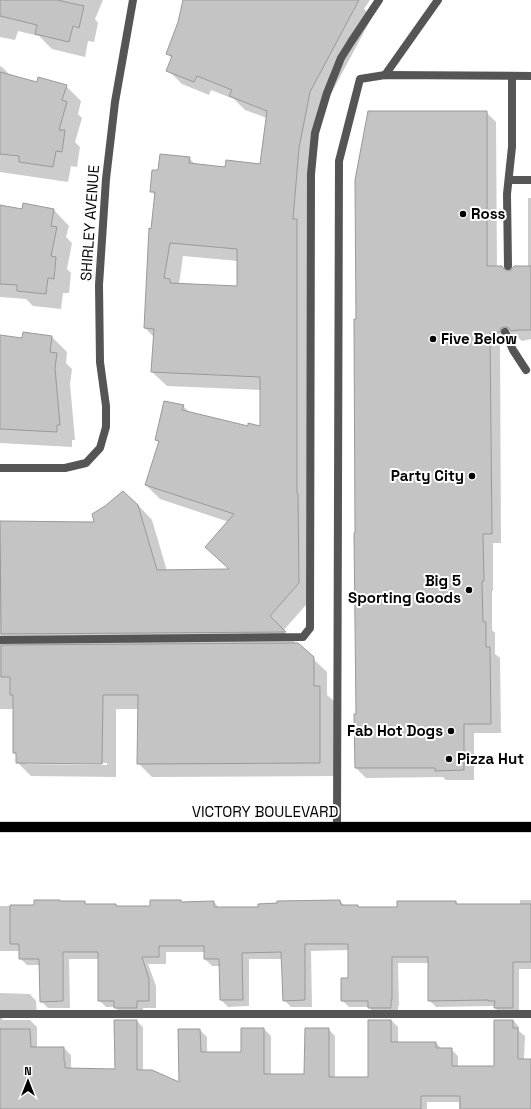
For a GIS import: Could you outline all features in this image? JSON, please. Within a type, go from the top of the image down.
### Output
[{"type":"main road","name":"VICTORY BOULEVARD","points":[[0,827],[531,827]]},
{"type":"street","name":"SHIRLEY AVENUE","points":[[0,468],[65,468],[86,463],[100,448],[106,428],[106,406],[100,362],[99,285],[106,179],[115,102],[133,0]]},
{"type":"street","points":[[0,640],[302,637],[310,628],[311,174],[315,133],[327,93],[342,58],[379,0]]},
{"type":"street","points":[[385,75],[438,0]]},
{"type":"street","points":[[337,827],[339,161],[360,79],[385,75],[531,76]]},
{"type":"street","points":[[508,266],[507,194],[512,147],[512,76]]},
{"type":"street","points":[[509,180],[531,180]]},
{"type":"street","points":[[505,332],[513,350],[526,370]]},
{"type":"street","points":[[0,1014],[531,1014]]},
{"type":"building","points":[[0,0],[57,0],[84,6],[79,28],[73,26],[69,42],[35,34],[37,25],[0,16]]},
{"type":"building","points":[[183,0],[359,0],[310,92],[299,148],[293,219],[297,219],[297,493],[299,583],[270,616],[286,632],[1,634],[0,521],[94,522],[92,514],[105,506],[123,491],[138,505],[157,570],[229,569],[205,547],[234,514],[145,485],[159,441],[155,440],[164,401],[184,405],[182,410],[248,426],[248,423],[260,426],[260,377],[151,372],[154,329],[144,328],[149,228],[151,229],[155,192],[150,192],[152,170],[158,170],[160,154],[190,157],[189,163],[225,167],[226,160],[260,164],[267,111],[229,96],[232,90],[197,76],[194,82],[166,71],[172,56],[166,54],[178,22]],"holes":[[[170,243],[237,249],[237,286],[170,283],[170,279],[164,278]]]},
{"type":"building","points":[[0,72],[37,82],[38,77],[67,85],[62,100],[67,102],[59,130],[65,130],[62,152],[56,151],[53,167],[19,162],[19,156],[0,154]]},
{"type":"building","points":[[368,111],[487,111],[487,266],[502,266],[508,271],[514,266],[531,266],[531,330],[511,331],[509,328],[505,327],[501,328],[500,332],[490,333],[492,534],[483,534],[484,581],[482,581],[483,622],[486,622],[486,647],[490,647],[491,724],[464,724],[464,770],[435,771],[435,768],[355,768],[355,180]]},
{"type":"building","points":[[23,203],[54,209],[51,226],[57,227],[51,256],[56,257],[54,279],[48,278],[46,294],[17,291],[17,285],[0,284],[0,205],[22,209]]},
{"type":"building","points":[[23,332],[52,336],[50,352],[57,353],[55,368],[60,425],[57,425],[57,432],[0,429],[0,335],[22,338]]},
{"type":"building","points":[[298,643],[314,657],[314,686],[320,686],[320,763],[137,764],[138,695],[103,695],[102,764],[16,763],[16,753],[13,753],[13,695],[10,695],[10,677],[1,677],[1,645]]},
{"type":"building","points":[[34,900],[85,901],[85,904],[116,904],[116,906],[150,906],[150,900],[181,900],[181,902],[214,901],[214,907],[258,907],[258,904],[277,903],[277,901],[340,900],[341,905],[358,905],[358,907],[397,907],[397,901],[456,901],[456,904],[531,904],[531,962],[513,962],[513,1008],[494,1008],[495,1001],[488,1000],[428,1001],[428,957],[392,957],[391,1008],[368,1008],[368,1001],[341,1001],[341,978],[348,978],[348,944],[305,944],[305,1000],[283,1001],[281,952],[242,953],[243,1000],[220,1000],[219,959],[204,959],[204,946],[159,946],[159,957],[142,957],[149,979],[149,1001],[137,1001],[137,1008],[114,1008],[114,1001],[98,1001],[98,952],[63,952],[63,1001],[40,1002],[39,959],[19,959],[19,944],[10,944],[10,905],[34,905]]},
{"type":"building","points":[[114,1020],[137,1020],[137,1070],[152,1070],[179,1082],[178,1029],[200,1029],[201,1052],[241,1052],[241,1028],[264,1028],[264,1074],[304,1074],[305,1028],[329,1028],[329,1077],[368,1077],[368,1020],[391,1020],[391,1042],[436,1042],[436,1048],[452,1048],[452,1066],[494,1066],[494,1020],[513,1020],[513,1028],[518,1028],[518,1059],[531,1059],[531,1109],[460,1109],[460,1096],[421,1096],[421,1109],[0,1109],[0,1029],[30,1029],[31,1047],[64,1047],[65,1068],[115,1069]]},
{"type":"place","name":"Ross","points":[[463,214]]},
{"type":"place","name":"Five Below","points":[[433,339]]},
{"type":"place","name":"Party City","points":[[472,476]]},
{"type":"place","name":"Big 5 Sporting Goods","points":[[469,590]]},
{"type":"place","name":"Fab Hot Dogs","points":[[451,731]]},
{"type":"place","name":"Pizza Hut","points":[[449,759]]}]
